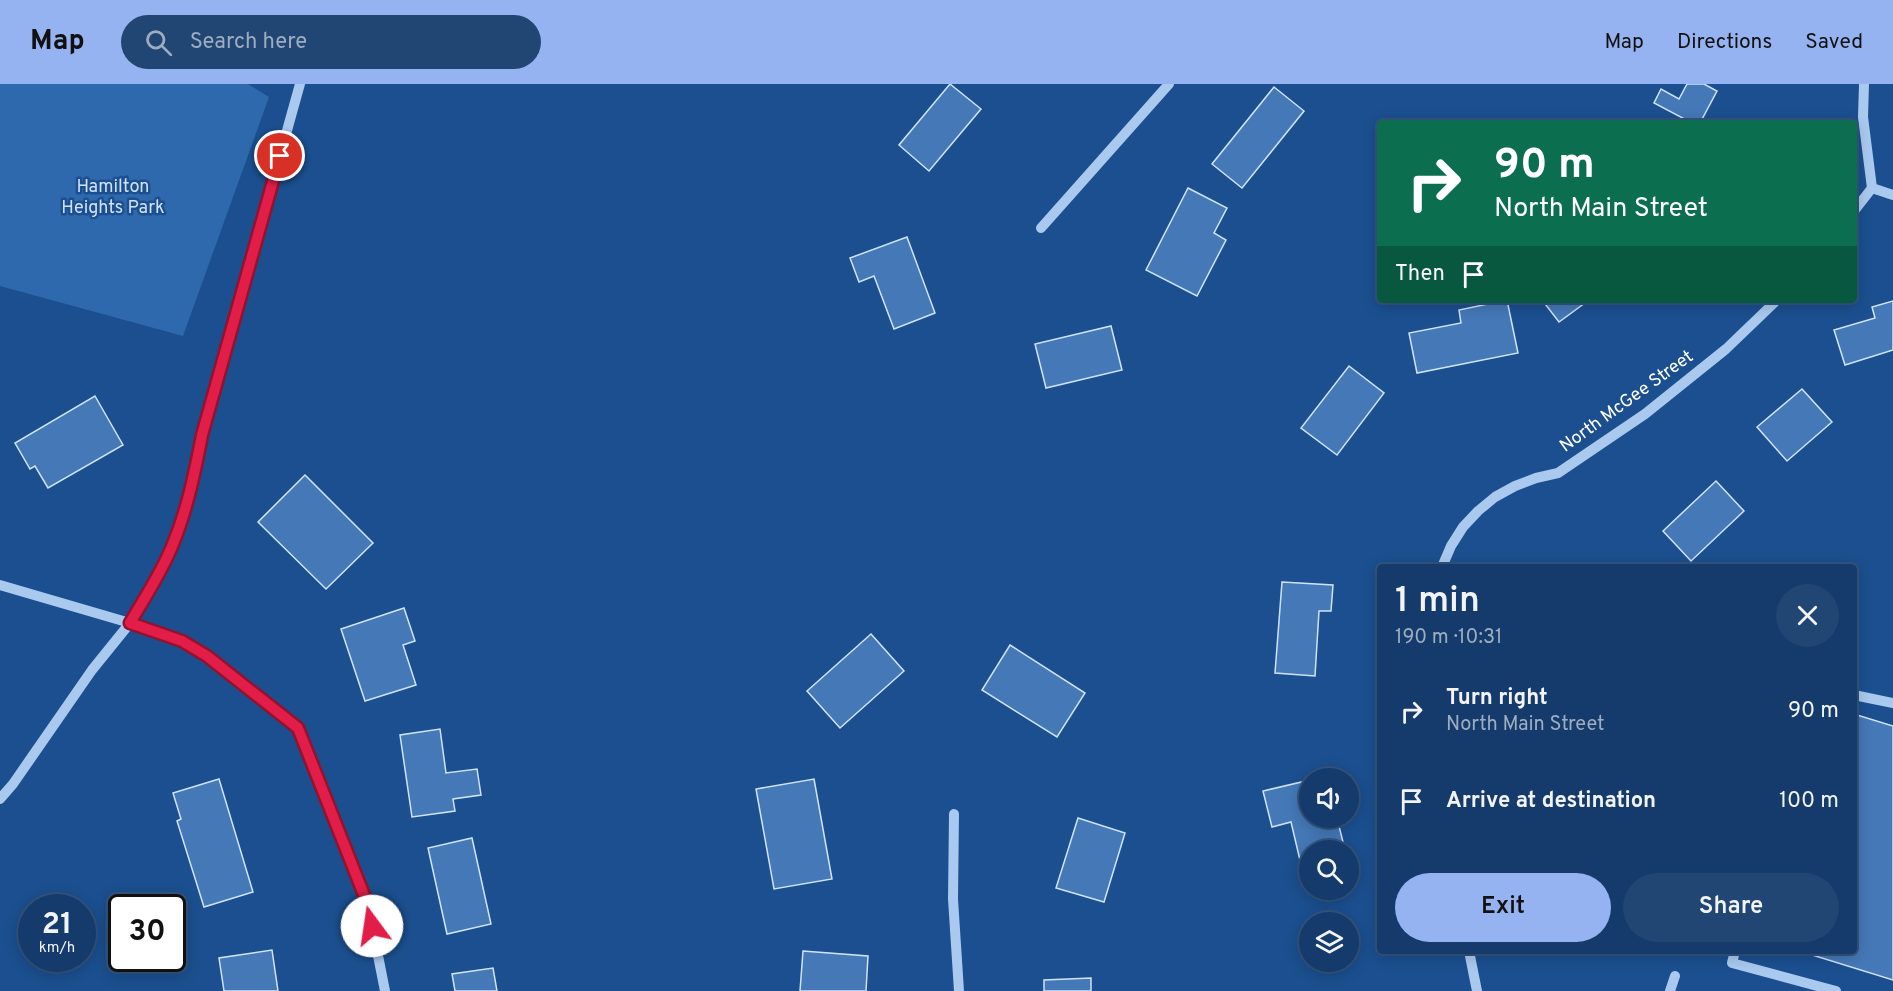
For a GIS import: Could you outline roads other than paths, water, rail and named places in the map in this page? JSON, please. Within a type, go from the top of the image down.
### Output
[{"type":"street","points":[[0,799],[13,784],[92,670],[130,623],[173,543],[194,478],[202,435],[300,84]]},
{"type":"street","points":[[1041,228],[1169,84]]},
{"type":"street","points":[[1857,207],[1872,188],[1863,117],[1864,84]]},
{"type":"street","points":[[1872,188],[1893,195]]},
{"type":"street","name":"North McGee Street","points":[[1443,564],[1463,527],[1478,511],[1496,497],[1526,482],[1558,473],[1645,414],[1726,349],[1774,303]]},
{"type":"street","points":[[0,585],[130,623],[182,641],[207,656],[298,728],[368,905],[386,991]]},
{"type":"street","points":[[1857,696],[1893,703]]},
{"type":"street","points":[[954,814],[953,899],[959,991]]},
{"type":"street","points":[[1470,954],[1477,991]]},
{"type":"street","points":[[1734,954],[1732,963],[1836,991]]},
{"type":"street","points":[[1670,991],[1675,976]]},
{"type":"park label","name":"Hamilton Heights Park","points":[[113,197]]}]
